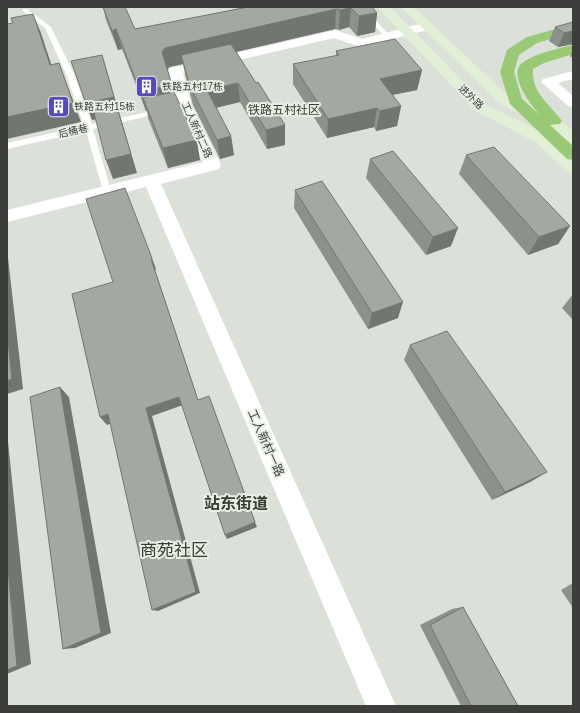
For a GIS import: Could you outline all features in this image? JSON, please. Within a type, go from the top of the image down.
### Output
[{"type":"highway","points":[[573,28],[532,40],[512,53],[506,72],[515,100],[573,155]]},
{"type":"highway","points":[[567,127],[539,105],[524,75],[526,67],[540,60],[573,49]]},
{"type":"street","name":"进外路","points":[[383,7],[481,108],[543,139],[573,168]]},
{"type":"street","name":"进外路","points":[[407,7],[504,98],[567,127],[573,141]]},
{"type":"street","name":"工人新村二路","points":[[7,216],[213,165],[178,108],[175,71],[335,34],[361,43],[427,26]]},
{"type":"street","points":[[573,75],[548,82],[573,103]]},
{"type":"street","points":[[543,139],[567,127]]},
{"type":"street","name":"工人新村一路","points":[[151,180],[381,706]]},
{"type":"lane","points":[[360,7],[387,36]]},
{"type":"lane","points":[[25,10],[48,27],[70,74],[89,128],[107,191]]},
{"type":"lane","name":"后桶巷","points":[[7,146],[178,108]]},
{"type":"building","points":[[103,7],[125,7],[135,29],[248,7],[372,7],[377,13],[359,16],[351,8],[340,10],[336,9],[165,48],[162,52],[172,85],[140,91],[116,29],[112,31]]},
{"type":"building","points":[[33,14],[50,65],[59,63],[73,103],[7,117],[7,24],[13,23],[11,18]]},
{"type":"building","points":[[573,22],[573,31],[564,33],[555,27]]},
{"type":"building","points":[[395,39],[422,70],[380,79],[401,106],[380,111],[377,108],[328,119],[293,64],[339,55],[336,51]]},
{"type":"building","points":[[231,44],[256,83],[258,82],[285,125],[266,130],[238,83],[207,90],[231,136],[217,140],[190,86],[181,55]]},
{"type":"building","points":[[102,55],[114,97],[91,102],[91,99],[85,101],[71,61]]},
{"type":"building","points":[[174,92],[197,140],[163,148],[143,98]]},
{"type":"building","points":[[116,104],[131,154],[106,160],[93,109]]},
{"type":"building","points":[[494,147],[570,226],[539,237],[466,155]]},
{"type":"building","points":[[393,151],[458,228],[433,237],[370,159]]},
{"type":"building","points":[[322,181],[403,302],[372,313],[295,190]]},
{"type":"building","points":[[125,188],[152,258],[151,259],[198,400],[209,396],[255,522],[225,535],[179,397],[146,408],[196,592],[152,610],[108,414],[100,417],[72,294],[113,282],[86,199]]},
{"type":"building","points":[[7,331],[12,379],[7,381]]},
{"type":"building","points":[[447,331],[547,472],[505,492],[410,345]]},
{"type":"building","points":[[60,387],[101,633],[63,649],[30,397]]},
{"type":"building","points":[[7,558],[17,666],[7,670]]},
{"type":"building","points":[[463,607],[518,706],[471,706],[430,625]]},
{"type":"place","name":"铁路五村17栋","points":[[146,86]]},
{"type":"place","name":"铁路五村15栋","points":[[59,106]]},
{"type":"district","name":"铁路五村社区","points":[[284,110]]},
{"type":"district","name":"站东街道","points":[[236,503]]},
{"type":"district","name":"商苑社区","points":[[174,550]]}]
